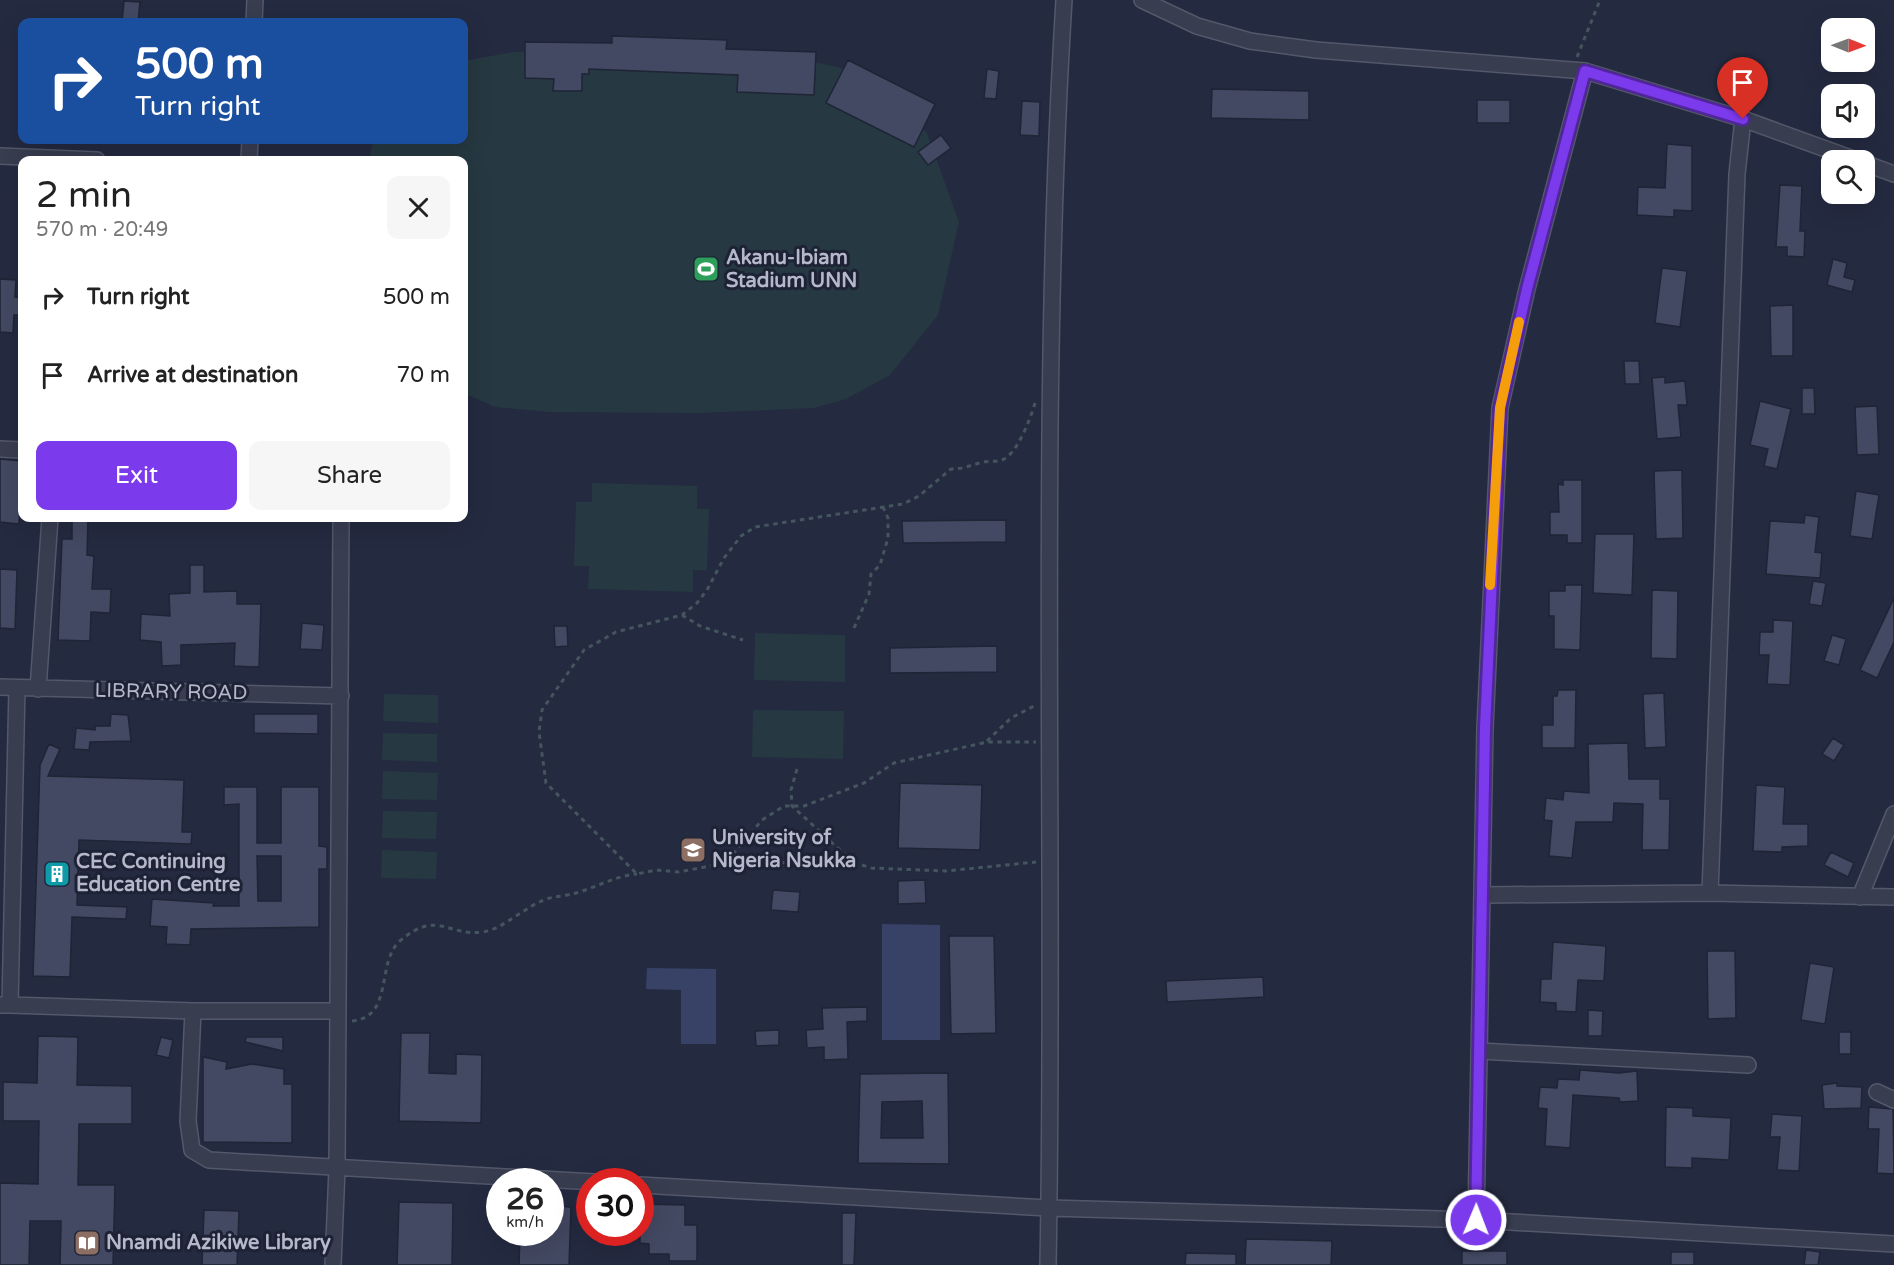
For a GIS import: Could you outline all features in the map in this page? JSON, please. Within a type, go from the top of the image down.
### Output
[{"type":"street","points":[[254,18],[255,0]]},
{"type":"street","points":[[1048,1265],[1052,311],[1057,111],[1064,0]]},
{"type":"street","points":[[1142,0],[1197,26],[1250,41],[1316,50],[1578,71],[1743,119],[1828,150]]},
{"type":"street","points":[[1476,1220],[1485,728],[1500,408],[1578,71]]},
{"type":"street","points":[[1710,893],[1737,174],[1743,119]]},
{"type":"street","points":[[0,156],[18,157]]},
{"type":"street","points":[[1875,168],[1894,174]]},
{"type":"street","points":[[0,449],[18,450]]},
{"type":"street","points":[[38,689],[50,522]]},
{"type":"street","points":[[333,1265],[337,1169],[341,522]]},
{"type":"street","name":"LIBRARY ROAD","points":[[0,687],[341,696]]},
{"type":"street","points":[[17,688],[5,1005],[337,1016]]},
{"type":"street","points":[[1860,897],[1894,814]]},
{"type":"street","points":[[1482,895],[1710,893],[1894,897]]},
{"type":"street","points":[[193,1011],[188,1121],[192,1150],[209,1161],[576,1181]]},
{"type":"street","points":[[1479,1051],[1748,1065]]},
{"type":"street","points":[[1877,1092],[1894,1100]]},
{"type":"street","points":[[654,1186],[1049,1208],[1476,1220],[1894,1244]]},
{"type":"path","points":[[1578,71],[1600,0]]},
{"type":"path","points":[[637,874],[546,783],[539,732],[542,710],[584,650],[606,636],[682,615],[707,590],[724,558],[741,536],[755,527],[806,521],[838,513],[903,504],[919,496],[951,469],[966,469],[982,462],[1004,460],[1012,453],[1024,431],[1036,398]]},
{"type":"path","points":[[854,628],[869,594],[872,574],[880,565],[888,538],[888,518],[883,507]]},
{"type":"path","points":[[682,615],[700,626],[743,640]]},
{"type":"path","points":[[987,742],[1011,718],[1049,699]]},
{"type":"path","points":[[727,862],[762,820],[784,807],[804,806],[864,783],[894,763],[987,742],[1050,741]]},
{"type":"path","points":[[797,769],[791,790],[792,806],[853,862]]},
{"type":"path","points":[[337,1016],[356,1021],[378,1006],[389,957],[398,942],[419,927],[437,924],[484,932],[544,900],[576,892],[621,876],[656,870],[679,872],[741,860],[803,864],[853,862],[871,868],[946,871],[1014,863],[1032,864],[1050,856]]},
{"type":"shaded area","name":"Akanu-Ibiam Stadium UNN","points":[[513,52],[795,57],[866,74],[927,133],[959,222],[938,315],[890,375],[846,399],[814,408],[698,413],[549,412],[495,407],[468,395],[468,156],[370,156],[372,144],[468,144],[468,60]]},
{"type":"shaded area","points":[[592,483],[697,486],[697,509],[709,509],[707,570],[693,570],[693,592],[588,589],[589,566],[574,566],[576,502],[592,502]]},
{"type":"shaded area","points":[[755,633],[845,635],[845,682],[754,680]]},
{"type":"shaded area","points":[[384,694],[438,695],[438,723],[383,721]]},
{"type":"shaded area","points":[[753,710],[844,711],[843,759],[752,757]]},
{"type":"shaded area","points":[[383,733],[437,734],[437,762],[382,760]]},
{"type":"shaded area","points":[[383,771],[438,773],[437,800],[382,799]]},
{"type":"shaded area","points":[[383,811],[437,812],[436,839],[382,838]]},
{"type":"shaded area","points":[[382,850],[437,852],[436,879],[381,878]]},
{"type":"water","points":[[882,924],[940,925],[940,1040],[882,1040]]},
{"type":"water","points":[[647,968],[716,969],[716,1044],[681,1044],[681,990],[646,989]]},
{"type":"building","points":[[124,1],[140,2],[138,18],[122,18]]},
{"type":"building","points":[[612,36],[727,40],[726,49],[816,52],[814,95],[737,92],[738,75],[589,69],[589,74],[582,74],[582,91],[553,91],[554,79],[525,78],[525,42],[612,43]]},
{"type":"building","points":[[848,60],[935,104],[914,147],[826,103]]},
{"type":"building","points":[[987,69],[999,71],[996,99],[984,98]]},
{"type":"building","points":[[1212,89],[1309,91],[1309,120],[1211,118]]},
{"type":"building","points":[[1477,100],[1510,100],[1510,123],[1477,123]]},
{"type":"building","points":[[1022,101],[1040,102],[1039,136],[1020,135]]},
{"type":"building","points":[[941,135],[951,148],[928,165],[918,152]]},
{"type":"building","points":[[1667,144],[1692,146],[1692,211],[1674,210],[1674,217],[1637,215],[1638,187],[1665,188]]},
{"type":"building","points":[[1780,185],[1802,186],[1800,231],[1805,231],[1804,257],[1787,256],[1787,247],[1776,247]]},
{"type":"building","points":[[1833,259],[1847,263],[1844,277],[1855,280],[1852,292],[1827,285]]},
{"type":"building","points":[[1662,268],[1687,271],[1680,327],[1655,323]]},
{"type":"building","points":[[0,279],[16,280],[15,297],[18,297],[18,315],[14,315],[13,333],[0,332]]},
{"type":"building","points":[[1793,305],[1793,356],[1771,356],[1770,306]]},
{"type":"building","points":[[1624,361],[1639,361],[1640,384],[1625,384]]},
{"type":"building","points":[[1665,377],[1665,383],[1685,381],[1687,405],[1678,405],[1681,437],[1657,439],[1652,378]]},
{"type":"building","points":[[1802,388],[1814,388],[1815,414],[1802,414]]},
{"type":"building","points":[[1760,401],[1791,409],[1777,469],[1764,466],[1768,449],[1750,445]]},
{"type":"building","points":[[1877,406],[1879,454],[1857,455],[1855,407]]},
{"type":"building","points":[[0,459],[18,461],[19,524],[0,522]]},
{"type":"building","points":[[1682,470],[1683,538],[1656,539],[1654,471]]},
{"type":"building","points":[[1563,480],[1582,480],[1582,543],[1567,543],[1567,535],[1550,535],[1550,512],[1559,512],[1558,484],[1563,485]]},
{"type":"building","points":[[1856,491],[1879,495],[1872,539],[1850,536]]},
{"type":"building","points":[[1805,515],[1819,517],[1815,552],[1822,553],[1820,578],[1766,574],[1770,521],[1804,523]]},
{"type":"building","points":[[1006,520],[1006,542],[903,543],[902,521]]},
{"type":"building","points":[[72,522],[88,522],[87,555],[94,556],[92,589],[111,589],[110,613],[91,612],[90,641],[58,640],[62,539],[72,539]]},
{"type":"building","points":[[1595,534],[1634,534],[1632,595],[1593,593]]},
{"type":"building","points":[[190,565],[204,565],[204,592],[237,591],[237,604],[261,604],[259,667],[234,666],[235,643],[181,645],[181,665],[162,666],[161,642],[140,640],[141,614],[170,616],[169,594],[190,593]]},
{"type":"building","points":[[0,569],[17,570],[15,629],[0,628]]},
{"type":"building","points":[[1813,581],[1826,583],[1822,606],[1809,604]]},
{"type":"building","points":[[1565,585],[1582,585],[1580,650],[1554,649],[1554,616],[1549,616],[1549,591],[1565,591]]},
{"type":"building","points":[[1652,590],[1678,591],[1677,659],[1651,658]]},
{"type":"building","points":[[1894,598],[1894,642],[1877,678],[1860,670]]},
{"type":"building","points":[[1773,620],[1793,621],[1790,685],[1767,684],[1769,655],[1759,655],[1760,632],[1773,632]]},
{"type":"building","points":[[302,623],[324,625],[322,650],[300,649]]},
{"type":"building","points":[[554,626],[567,626],[568,646],[555,647]]},
{"type":"building","points":[[1832,635],[1846,639],[1839,665],[1824,661]]},
{"type":"building","points":[[997,646],[997,672],[890,673],[890,648]]},
{"type":"building","points":[[1558,690],[1576,690],[1575,748],[1542,748],[1542,725],[1553,725],[1553,696],[1557,696]]},
{"type":"building","points":[[1664,693],[1666,747],[1645,748],[1643,694]]},
{"type":"building","points":[[111,714],[128,715],[131,741],[90,742],[89,750],[74,749],[76,728],[95,730],[95,726],[110,726]]},
{"type":"building","points":[[254,714],[318,714],[318,734],[254,733]]},
{"type":"building","points":[[1833,738],[1844,745],[1834,761],[1822,754]]},
{"type":"building","points":[[1628,743],[1629,779],[1660,779],[1660,799],[1670,799],[1669,850],[1642,850],[1643,804],[1614,803],[1613,822],[1576,822],[1572,858],[1549,856],[1552,821],[1544,820],[1546,798],[1563,800],[1564,791],[1589,793],[1588,744]]},
{"type":"building","name":"CEC Continuing Education Centre","points":[[49,744],[60,749],[48,776],[184,780],[182,832],[192,832],[191,844],[79,840],[77,905],[127,907],[126,919],[72,917],[70,977],[33,976],[40,765]]},
{"type":"building","points":[[900,783],[982,785],[980,850],[898,848]]},
{"type":"building","points":[[1756,785],[1785,787],[1783,824],[1808,824],[1808,846],[1782,847],[1782,852],[1753,851]]},
{"type":"building","points":[[224,787],[257,787],[257,843],[281,843],[281,787],[319,787],[319,846],[327,847],[327,869],[319,869],[319,927],[191,929],[190,945],[166,944],[167,927],[150,926],[152,899],[214,903],[213,906],[239,906],[239,804],[224,805]],"holes":[[[257,856],[281,856],[281,901],[258,901]]]},
{"type":"building","points":[[1831,852],[1854,863],[1848,877],[1824,865]]},
{"type":"building","points":[[925,880],[926,903],[898,904],[898,881]]},
{"type":"building","points":[[773,890],[800,892],[798,912],[771,910]]},
{"type":"building","points":[[949,936],[994,936],[996,1033],[951,1034]]},
{"type":"building","points":[[1553,942],[1606,946],[1604,981],[1578,980],[1576,1012],[1556,1011],[1556,1003],[1540,1002],[1541,979],[1551,979]]},
{"type":"building","points":[[1707,951],[1735,951],[1736,1018],[1708,1019]]},
{"type":"building","points":[[1810,963],[1834,967],[1825,1024],[1801,1020]]},
{"type":"building","points":[[1263,977],[1264,997],[1167,1002],[1166,981]]},
{"type":"building","points":[[867,1007],[867,1021],[847,1022],[848,1059],[824,1060],[824,1047],[807,1048],[806,1030],[823,1029],[822,1008]]},
{"type":"building","points":[[1588,1010],[1603,1011],[1602,1036],[1588,1036]]},
{"type":"building","points":[[779,1030],[779,1045],[756,1046],[755,1031]]},
{"type":"building","points":[[1839,1032],[1851,1032],[1851,1054],[1839,1054]]},
{"type":"building","points":[[401,1033],[430,1033],[429,1073],[456,1074],[456,1054],[482,1055],[481,1123],[399,1121]]},
{"type":"building","points":[[38,1036],[78,1037],[77,1085],[132,1086],[132,1124],[79,1124],[78,1185],[115,1185],[113,1265],[60,1265],[61,1221],[30,1221],[29,1265],[0,1265],[0,1183],[38,1184],[39,1121],[3,1121],[3,1082],[37,1083]]},
{"type":"building","points":[[161,1037],[173,1040],[169,1058],[156,1055]]},
{"type":"building","points":[[246,1037],[283,1037],[283,1051],[245,1042]]},
{"type":"building","points":[[203,1057],[227,1062],[226,1069],[252,1064],[284,1069],[284,1084],[292,1084],[292,1143],[203,1142]]},
{"type":"building","points":[[1580,1070],[1619,1073],[1637,1071],[1638,1101],[1620,1102],[1619,1098],[1573,1095],[1570,1148],[1545,1146],[1547,1109],[1538,1108],[1540,1087],[1557,1088],[1558,1079],[1579,1080]]},
{"type":"building","points":[[948,1073],[949,1164],[858,1163],[860,1074]],"holes":[[[922,1101],[923,1138],[881,1138],[882,1102]]]},
{"type":"building","points":[[1837,1083],[1837,1086],[1862,1087],[1861,1108],[1824,1109],[1822,1085]]},
{"type":"building","points":[[1666,1107],[1693,1108],[1693,1116],[1731,1118],[1729,1160],[1692,1158],[1692,1168],[1665,1167]]},
{"type":"building","points":[[1869,1107],[1893,1109],[1894,1174],[1877,1173],[1879,1129],[1868,1129]]},
{"type":"building","points":[[1772,1114],[1802,1116],[1799,1171],[1777,1170],[1780,1137],[1770,1137]]},
{"type":"building","points":[[399,1202],[453,1203],[452,1265],[397,1265]]},
{"type":"building","points":[[654,1204],[685,1205],[685,1225],[697,1225],[697,1261],[669,1261],[669,1254],[649,1254],[649,1246],[654,1246]]},
{"type":"building","points":[[564,1207],[571,1207],[569,1265],[519,1265],[520,1246],[564,1246]]},
{"type":"building","points":[[204,1210],[239,1211],[237,1265],[202,1265]]},
{"type":"building","points":[[842,1213],[856,1213],[854,1265],[842,1265]]},
{"type":"building","points":[[1246,1239],[1332,1241],[1331,1265],[1245,1265]]},
{"type":"building","points":[[1806,1250],[1820,1252],[1818,1265],[1804,1265]]},
{"type":"building","points":[[1462,1251],[1507,1251],[1507,1265],[1462,1265]]},
{"type":"building","points":[[1671,1252],[1694,1252],[1694,1265],[1671,1265]]},
{"type":"building","points":[[1186,1253],[1236,1254],[1236,1265],[1185,1265]]},
{"type":"slow traffic","points":[[1490,585],[1500,408],[1519,322]]},
{"type":"place","name":"Akanu-Ibiam Stadium UNN","points":[[706,269]]},
{"type":"place","name":"University of Nigeria Nsukka","points":[[693,850]]},
{"type":"place","name":"CEC Continuing Education Centre","points":[[57,874]]},
{"type":"place","name":"Nnamdi Azikiwe Library","points":[[87,1243]]},
{"type":"route","points":[[1476,1220],[1485,728],[1492,519],[1500,408],[1527,289],[1585,71],[1743,119]]}]
